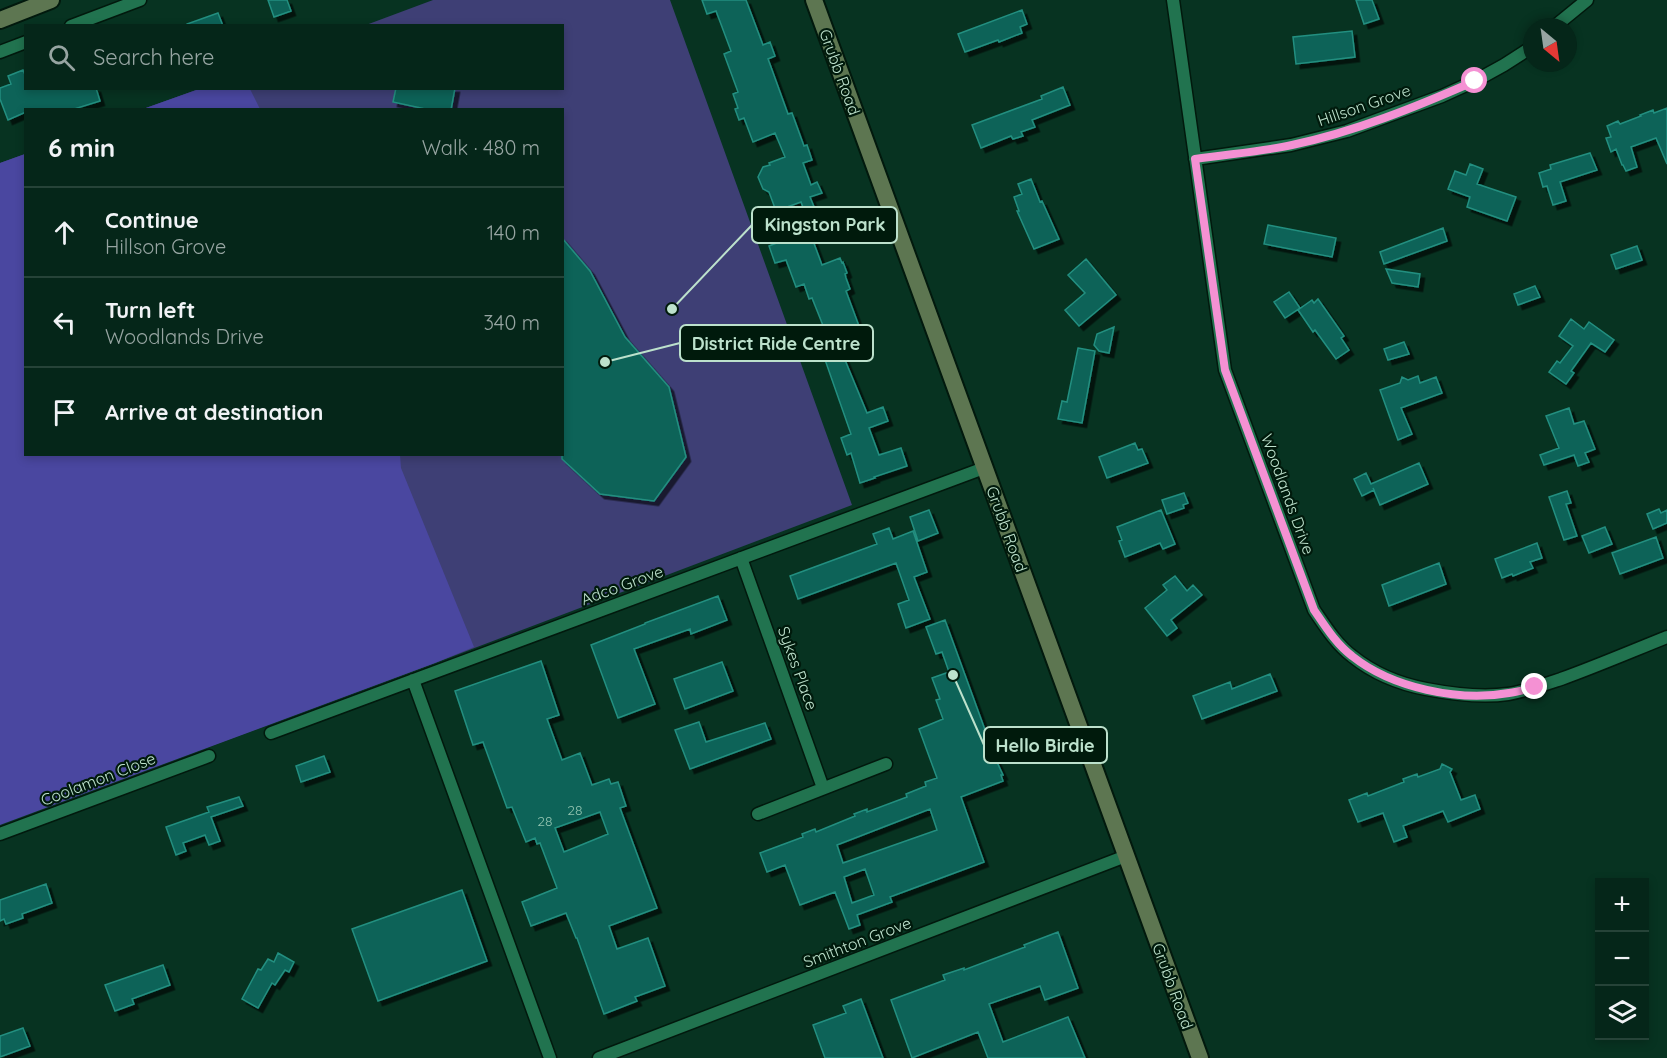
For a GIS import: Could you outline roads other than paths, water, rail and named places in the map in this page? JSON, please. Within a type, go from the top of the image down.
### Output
[{"type":"main road","points":[[0,20],[51,0]]},
{"type":"main road","name":"Grubb Road","points":[[814,0],[1200,1058]]},
{"type":"street","points":[[77,24],[140,0]]},
{"type":"street","name":"Woodlands Drive","points":[[1173,0],[1225,370],[1314,610],[1335,639],[1352,656],[1383,676],[1416,687],[1449,694],[1475,695],[1507,694],[1535,687],[1667,637]]},
{"type":"street","points":[[1565,18],[1587,0]]},
{"type":"street","points":[[0,52],[24,43]]},
{"type":"street","name":"Hillson Grove","points":[[1195,159],[1291,145],[1347,131],[1442,96],[1475,81],[1523,53]]},
{"type":"street","name":"Adco Grove","points":[[272,733],[984,468]]},
{"type":"street","name":"Sykes Place","points":[[741,558],[823,788]]},
{"type":"street","points":[[413,680],[550,1058]]},
{"type":"street","name":"Coolamon Close","points":[[0,834],[208,756]]},
{"type":"street","points":[[758,814],[886,764]]},
{"type":"street","name":"Smithton Grove","points":[[599,1058],[1126,856]]},
{"type":"place","name":"Kingston Park","points":[[672,309]]},
{"type":"place","name":"District Ride Centre","points":[[605,362]]},
{"type":"place","name":"Hello Birdie","points":[[953,675]]}]
